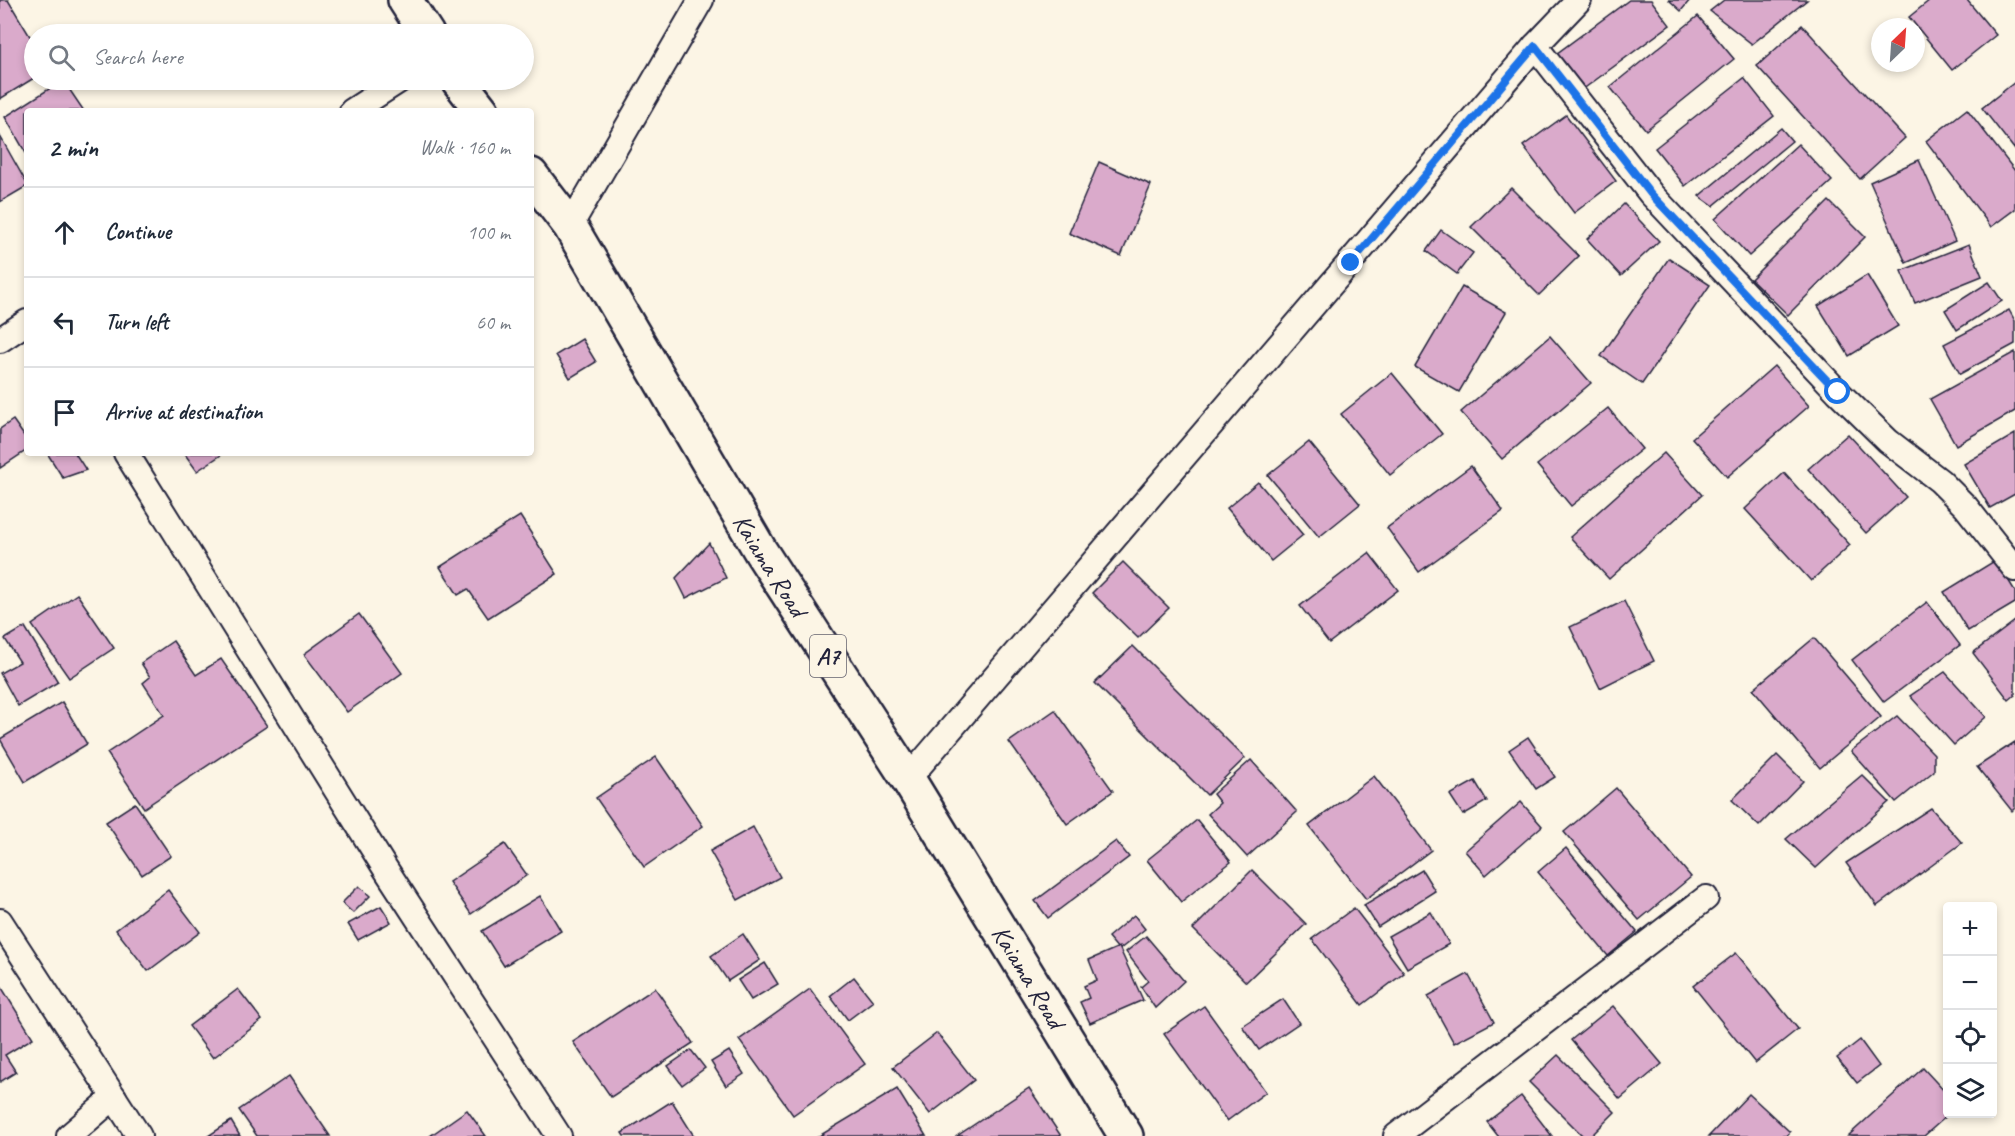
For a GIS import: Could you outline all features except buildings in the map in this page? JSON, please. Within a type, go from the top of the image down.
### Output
[{"type":"highway","points":[[405,0],[421,24]]},
{"type":"highway","points":[[466,90],[480,108]]},
{"type":"highway","name":"Kaiama Road","points":[[534,179],[570,226],[760,552],[908,779],[1126,1136]]},
{"type":"street","points":[[570,226],[701,0]]},
{"type":"street","points":[[908,779],[1535,46],[1580,0]]},
{"type":"street","points":[[1535,46],[1651,194],[1888,441],[1940,481],[1966,507],[2015,569]]},
{"type":"street","points":[[357,108],[385,90]]},
{"type":"street","points":[[0,340],[24,324]]},
{"type":"street","points":[[128,456],[385,868],[560,1136]]},
{"type":"street","points":[[1396,1136],[1706,898]]},
{"type":"street","points":[[0,921],[139,1136]]},
{"type":"street","points":[[69,1136],[114,1097]]},
{"type":"route","points":[[1351,263],[1535,46],[1651,194],[1838,392]]}]
